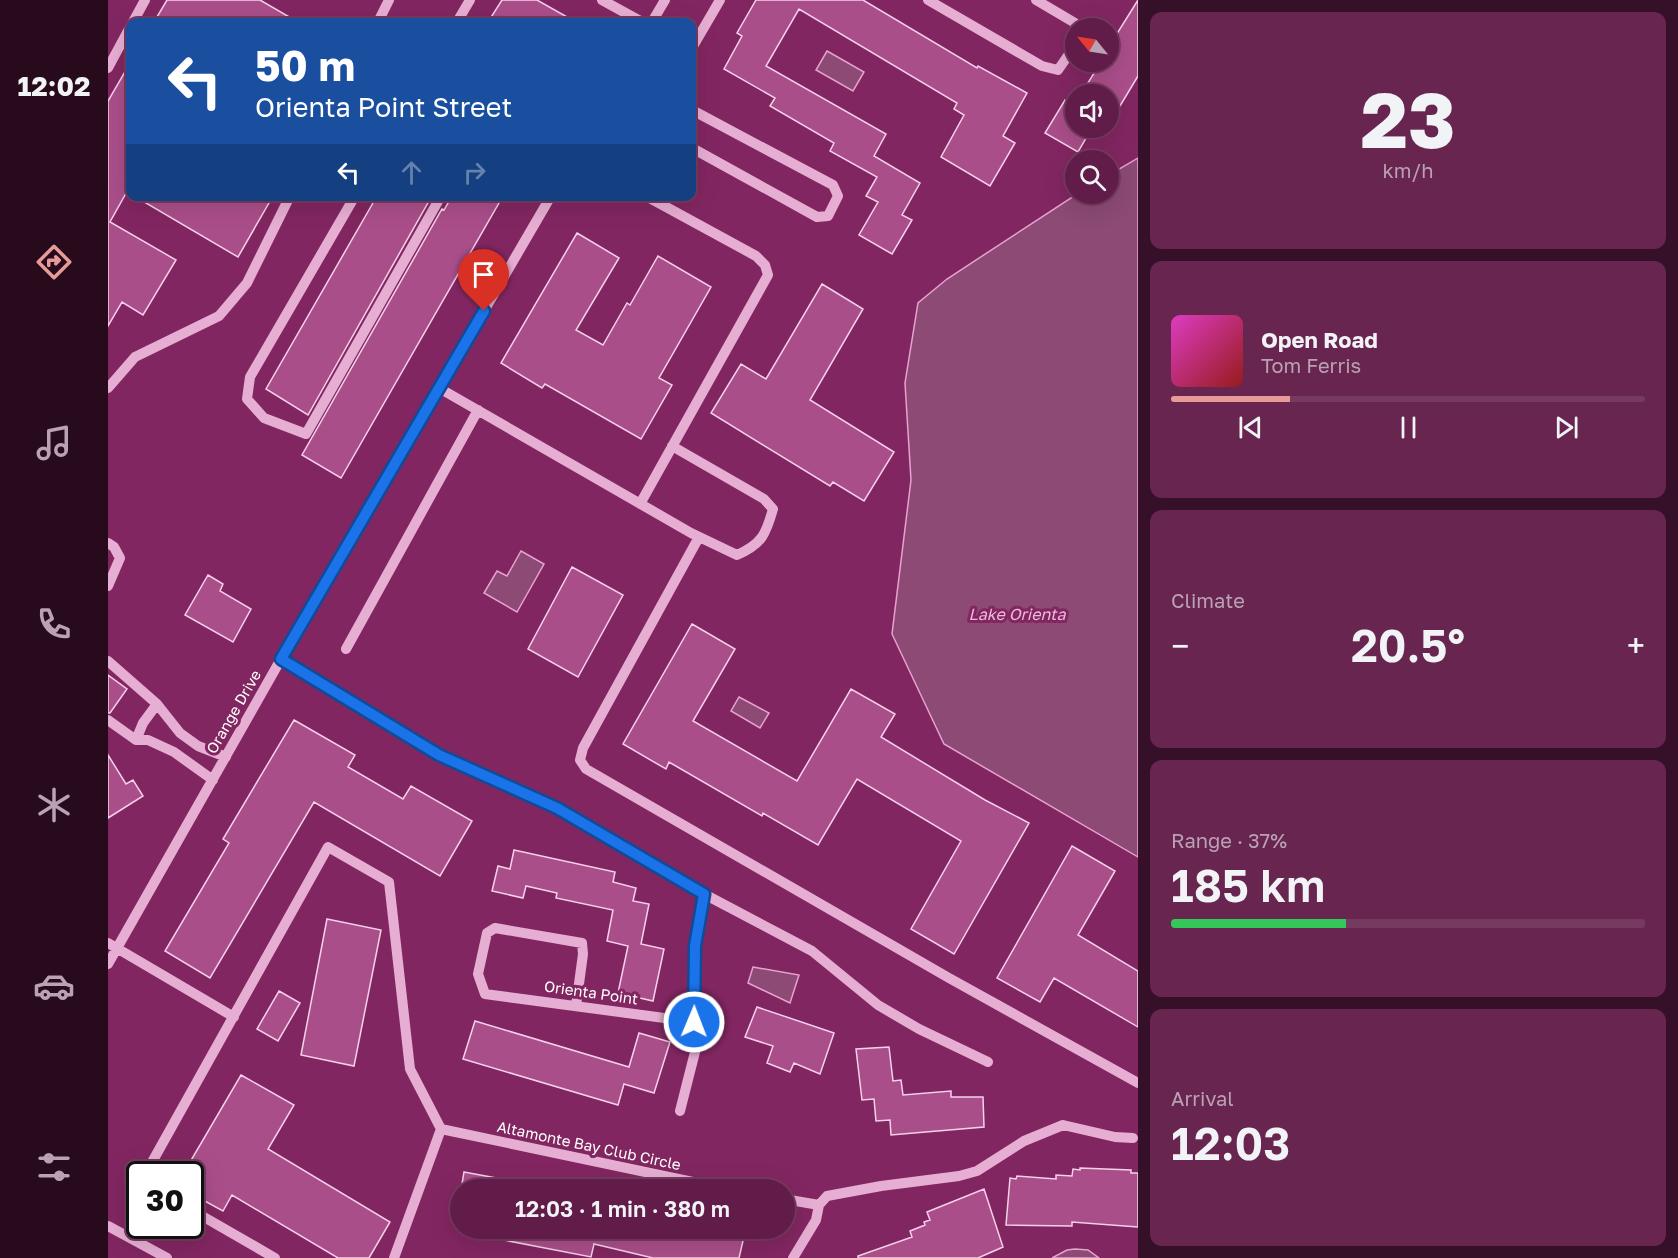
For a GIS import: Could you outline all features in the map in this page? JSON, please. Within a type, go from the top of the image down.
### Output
[{"type":"street","points":[[135,18],[145,0]]},
{"type":"street","points":[[380,18],[389,0]]},
{"type":"street","points":[[462,18],[470,0]]},
{"type":"street","points":[[602,0],[635,18]]},
{"type":"street","points":[[654,18],[665,0]]},
{"type":"street","points":[[696,41],[720,0]]},
{"type":"street","points":[[928,0],[1042,66],[1058,69],[1065,59]]},
{"type":"street","points":[[1036,0],[1067,18]]},
{"type":"street","points":[[108,68],[126,34]]},
{"type":"street","points":[[696,112],[833,185],[838,196],[828,216],[817,216],[696,150]]},
{"type":"street","points":[[108,388],[135,357],[219,316],[247,283],[288,201]]},
{"type":"street","points":[[352,201],[250,377],[247,399],[264,418],[306,434],[438,201]]},
{"type":"street","name":"Orange Drive","points":[[108,964],[112,946],[213,780],[547,201]]},
{"type":"street","points":[[640,504],[768,275],[765,265],[756,256],[655,201]]},
{"type":"street","points":[[439,388],[640,504],[737,555],[748,550],[766,534],[773,509],[764,499],[672,447]]},
{"type":"street","points":[[345,649],[478,410]]},
{"type":"street","points":[[699,537],[583,748],[580,760],[586,769],[902,952],[1138,1083]]},
{"type":"street","points":[[108,543],[114,547],[120,558],[108,586]]},
{"type":"street","points":[[281,659],[439,755],[557,808],[704,894],[812,951],[878,1005],[919,1029],[988,1062]]},
{"type":"street","points":[[108,661],[156,704],[180,733],[198,746],[226,757]]},
{"type":"street","points":[[136,740],[143,723],[156,704]]},
{"type":"street","points":[[108,720],[136,740],[148,740],[161,745],[213,780]]},
{"type":"street","points":[[153,1161],[328,847],[389,882],[410,1069],[441,1130],[394,1258]]},
{"type":"street","points":[[680,1111],[696,1048],[695,946],[704,894]]},
{"type":"street","name":"Orienta Point","points":[[576,1006],[583,954],[582,942],[495,928],[487,933],[478,974],[485,994],[694,1022]]},
{"type":"street","points":[[112,946],[234,1017]]},
{"type":"street","points":[[792,1258],[816,1220],[819,1205],[827,1196],[959,1176],[976,1171],[1024,1141],[1063,1125],[1114,1137],[1133,1138]]},
{"type":"street","name":"Altamonte Bay Club Circle","points":[[441,1130],[678,1179]]},
{"type":"street","points":[[795,1201],[819,1205]]},
{"type":"street","points":[[204,1217],[275,1258]]},
{"type":"street","points":[[108,1226],[167,1258]]},
{"type":"water","points":[[827,51],[864,72],[853,91],[816,70]]},
{"type":"water","name":"Lake Orienta","points":[[1138,158],[1138,857],[944,744],[892,634],[911,480],[905,383],[918,303],[947,279],[1065,202],[1065,204],[1119,204],[1119,169]]},
{"type":"water","points":[[521,551],[544,564],[517,612],[484,593],[497,571],[507,576]]},
{"type":"water","points":[[739,697],[769,713],[760,728],[731,711]]},
{"type":"water","points":[[753,967],[799,975],[790,1003],[748,983]]},
{"type":"water","points":[[1067,1250],[1088,1250],[1099,1258],[1052,1258]]},
{"type":"building","points":[[167,0],[260,0],[291,18],[156,18]]},
{"type":"building","points":[[502,0],[537,0],[569,18],[491,18]]},
{"type":"building","points":[[756,0],[863,0],[977,68],[978,66],[1027,93],[1003,136],[1015,143],[990,186],[941,157],[964,115],[954,109],[957,103],[799,9],[766,66],[886,134],[874,156],[920,183],[902,215],[912,220],[892,254],[859,235],[878,202],[866,196],[877,177],[830,151],[834,143],[770,106],[775,98],[724,69],[742,36],[737,33]]},
{"type":"building","points":[[1138,0],[1138,76],[1119,108],[1119,84],[1087,84],[1095,72],[1119,72],[1119,30]]},
{"type":"building","points":[[126,70],[126,193],[110,222],[176,260],[143,315],[122,302],[108,326],[108,101]]},
{"type":"building","points":[[1065,100],[1065,138],[1086,138],[1079,150],[1075,150],[1045,133]]},
{"type":"building","points":[[143,201],[270,201],[238,257]]},
{"type":"building","points":[[374,201],[429,201],[308,415],[266,389]]},
{"type":"building","points":[[449,201],[500,201],[341,478],[302,455],[442,209],[444,210]]},
{"type":"building","points":[[577,233],[619,258],[576,330],[603,345],[627,303],[630,305],[658,256],[711,287],[659,378],[672,385],[641,439],[545,384],[542,388],[501,363]]},
{"type":"building","points":[[822,284],[863,309],[810,400],[894,452],[864,501],[833,482],[830,486],[711,413],[741,364],[766,379]]},
{"type":"building","points":[[572,567],[623,595],[578,677],[528,649]]},
{"type":"building","points":[[208,575],[223,584],[220,591],[251,609],[233,642],[185,615]]},
{"type":"building","points":[[692,624],[735,649],[693,721],[797,781],[851,689],[895,714],[881,737],[985,800],[1029,823],[954,954],[911,929],[961,841],[857,779],[818,845],[763,813],[762,816],[669,762],[666,769],[623,744]]},
{"type":"building","points":[[108,675],[127,689],[110,713],[108,713]]},
{"type":"building","points":[[294,720],[355,755],[348,767],[403,799],[411,786],[472,821],[440,876],[314,802],[210,978],[165,951],[229,843],[223,839]]},
{"type":"building","points":[[108,755],[126,784],[133,780],[143,796],[108,818]]},
{"type":"building","points":[[1072,846],[1115,871],[1078,935],[1138,971],[1138,1027],[1054,978],[1040,1002],[997,978]]},
{"type":"building","points":[[514,850],[615,872],[613,882],[636,888],[633,901],[649,904],[641,944],[664,949],[653,1001],[618,993],[628,946],[607,941],[613,910],[556,898],[557,893],[526,886],[523,898],[492,891],[498,866],[510,869]]},
{"type":"building","points":[[327,919],[381,930],[354,1066],[301,1055]]},
{"type":"building","points":[[279,991],[300,1003],[278,1041],[257,1029]]},
{"type":"building","points":[[757,1007],[834,1033],[820,1074],[794,1063],[790,1072],[767,1063],[773,1046],[745,1037]]},
{"type":"building","points":[[475,1021],[629,1067],[639,1033],[670,1042],[654,1093],[624,1084],[618,1105],[463,1059]]},
{"type":"building","points":[[889,1047],[893,1081],[901,1080],[903,1095],[951,1091],[951,1097],[983,1097],[984,1127],[891,1135],[890,1120],[876,1121],[874,1099],[862,1100],[856,1049]]},
{"type":"building","points":[[241,1075],[294,1105],[268,1149],[390,1222],[369,1258],[338,1258],[232,1195],[223,1211],[204,1201],[204,1161],[191,1161]]},
{"type":"building","points":[[1080,1168],[1131,1170],[1131,1173],[1138,1173],[1138,1227],[1072,1222],[1072,1226],[1006,1225],[1010,1178],[1016,1179],[1017,1176],[1056,1179],[1056,1175],[1072,1176],[1073,1169],[1080,1170]]},
{"type":"building","points":[[464,1172],[502,1179],[463,1179]]},
{"type":"building","points":[[984,1189],[1003,1247],[978,1258],[858,1258],[858,1256],[912,1237],[910,1231],[925,1225],[924,1222],[930,1220],[927,1212]]},
{"type":"building","points":[[498,1239],[743,1239],[739,1258],[653,1258],[594,1244],[591,1257]]},
{"type":"route","points":[[484,311],[281,659],[439,755],[557,808],[704,894],[695,946],[694,1022]]}]
